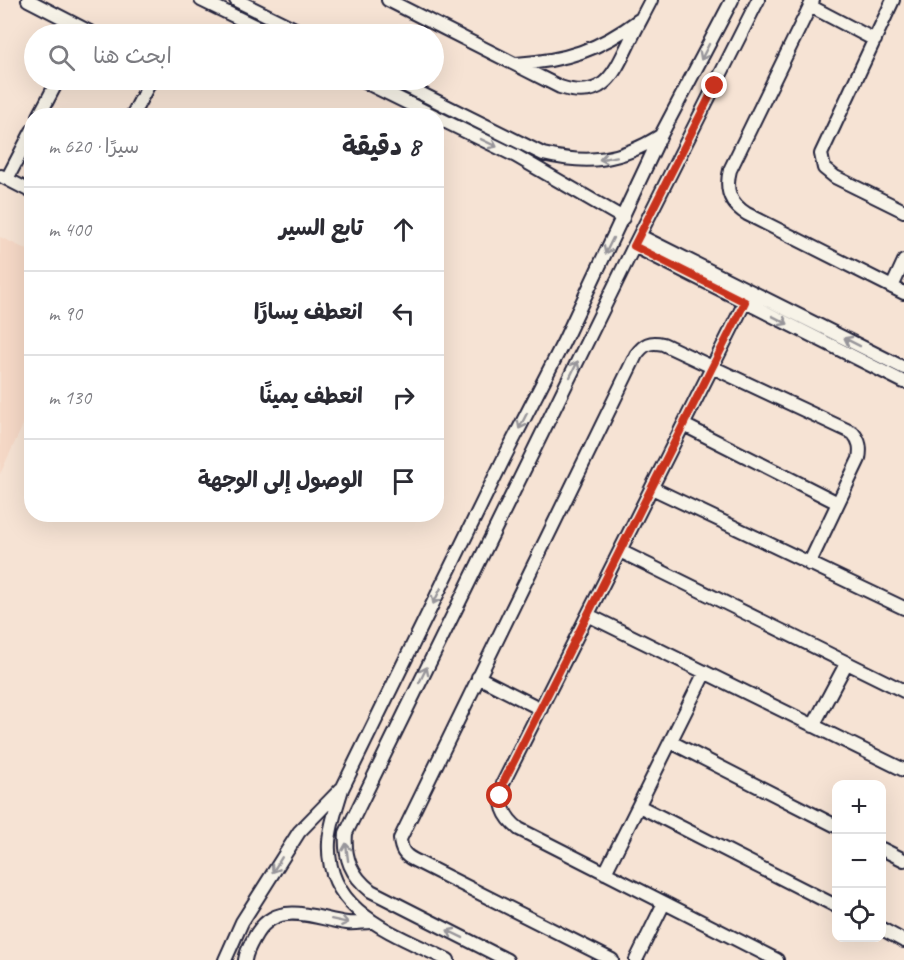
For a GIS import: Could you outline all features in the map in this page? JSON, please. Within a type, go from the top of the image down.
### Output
[{"type":"street","points":[[28,0],[70,24]]},
{"type":"street","points":[[201,0],[250,24]]},
{"type":"street","points":[[236,0],[250,3],[287,24]]},
{"type":"street","points":[[388,0],[436,24]]},
{"type":"street","points":[[444,28],[560,87],[574,92],[589,91],[602,85],[613,75],[651,0]]},
{"type":"street","points":[[448,960],[371,922],[342,894],[333,875],[329,858],[329,840],[342,789],[563,343],[662,135],[732,0]]},
{"type":"street","points":[[507,960],[491,956],[371,891],[356,878],[348,864],[345,849],[346,833],[509,499],[758,0]]},
{"type":"street","points":[[893,0],[821,154],[824,168],[835,177],[904,211]]},
{"type":"street","points":[[242,20],[250,3]]},
{"type":"street","points":[[875,39],[812,3],[730,170],[727,180],[728,190],[731,200],[747,214],[904,293]]},
{"type":"street","points":[[515,64],[542,62],[586,51],[619,35],[641,19]]},
{"type":"street","points":[[694,74],[702,84],[715,86]]},
{"type":"street","points":[[43,108],[53,90]]},
{"type":"street","points":[[136,108],[146,90]]},
{"type":"street","points":[[382,90],[419,108]]},
{"type":"street","points":[[414,90],[543,154],[567,160],[592,161],[617,157],[640,148],[662,135]]},
{"type":"street","points":[[679,105],[691,107],[700,117]]},
{"type":"street","points":[[444,120],[516,156],[622,218]]},
{"type":"street","points":[[24,144],[4,177],[24,188]]},
{"type":"street","points":[[637,241],[904,368]]},
{"type":"street","points":[[892,287],[904,261]]},
{"type":"street","points":[[680,262],[745,302],[904,382]]},
{"type":"street","points":[[745,302],[503,783],[500,796],[502,809],[508,821],[519,829],[777,960]]},
{"type":"street","points":[[612,960],[406,856],[401,848],[400,839],[642,346],[652,342],[663,344],[853,433],[860,444],[861,451],[809,564]]},
{"type":"street","points":[[684,425],[838,503]]},
{"type":"street","points":[[505,456],[515,467],[525,468]]},
{"type":"street","points":[[490,488],[500,489],[509,499]]},
{"type":"street","points":[[652,488],[904,608]]},
{"type":"street","points":[[620,550],[904,691]]},
{"type":"street","points":[[588,615],[904,770]]},
{"type":"street","points":[[813,726],[846,664]]},
{"type":"street","points":[[605,873],[705,672]]},
{"type":"street","points":[[478,677],[541,709]]},
{"type":"street","points":[[671,742],[832,823]]},
{"type":"street","points":[[225,960],[242,922],[299,832],[342,789]]},
{"type":"street","points":[[639,806],[832,903]]},
{"type":"street","points":[[886,851],[904,860]]},
{"type":"street","points":[[636,960],[664,903]]},
{"type":"street","points":[[245,960],[245,955],[259,928],[271,918],[284,914],[320,916],[348,923],[371,922]]},
{"type":"street","points":[[886,931],[904,941]]},
{"type":"shaded area","points":[[0,237],[24,248],[24,423],[0,474]]},
{"type":"route","points":[[500,796],[503,783],[745,302],[634,246],[715,86]]}]
